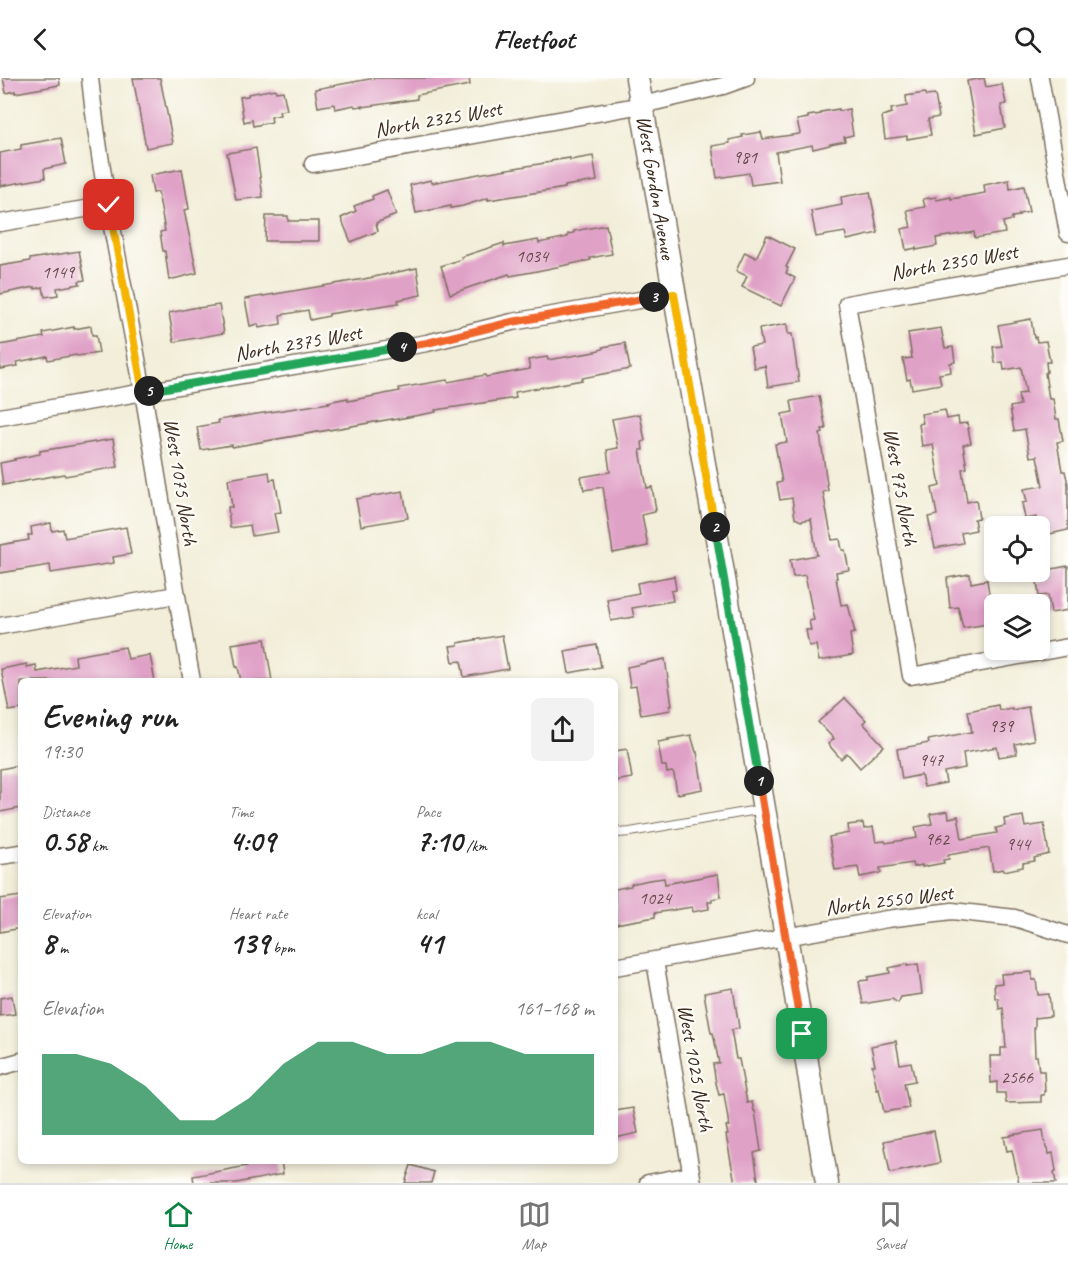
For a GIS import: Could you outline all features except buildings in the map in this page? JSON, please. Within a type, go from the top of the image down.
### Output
[{"type":"main road","name":"West Gordon Avenue","points":[[637,78],[827,1183]]},
{"type":"street","name":"West 1075 North","points":[[90,78],[109,205],[191,678]]},
{"type":"street","name":"North 2325 West","points":[[313,164],[642,105],[723,86],[746,78]]},
{"type":"street","points":[[1040,78],[1068,233]]},
{"type":"street","points":[[0,223],[109,205]]},
{"type":"street","name":"North 2350 West","points":[[847,304],[1068,265]]},
{"type":"street","name":"North 2375 West","points":[[0,417],[427,343],[512,322],[674,294]]},
{"type":"street","name":"West 975 North","points":[[847,304],[911,676],[1068,646]]},
{"type":"street","points":[[0,627],[176,596]]},
{"type":"street","points":[[0,856],[18,853]]},
{"type":"street","name":"North 2550 West","points":[[618,967],[887,920],[951,911],[1015,918],[1068,935]]},
{"type":"street","name":"West 1025 North","points":[[655,961],[692,1179]]},
{"type":"street","points":[[0,1067],[18,1062]]},
{"type":"street","points":[[648,1183],[692,1179]]},
{"type":"lane","points":[[618,833],[764,809]]},
{"type":"route","points":[[109,205],[143,392],[427,343],[512,322],[674,294],[802,1034]]}]
